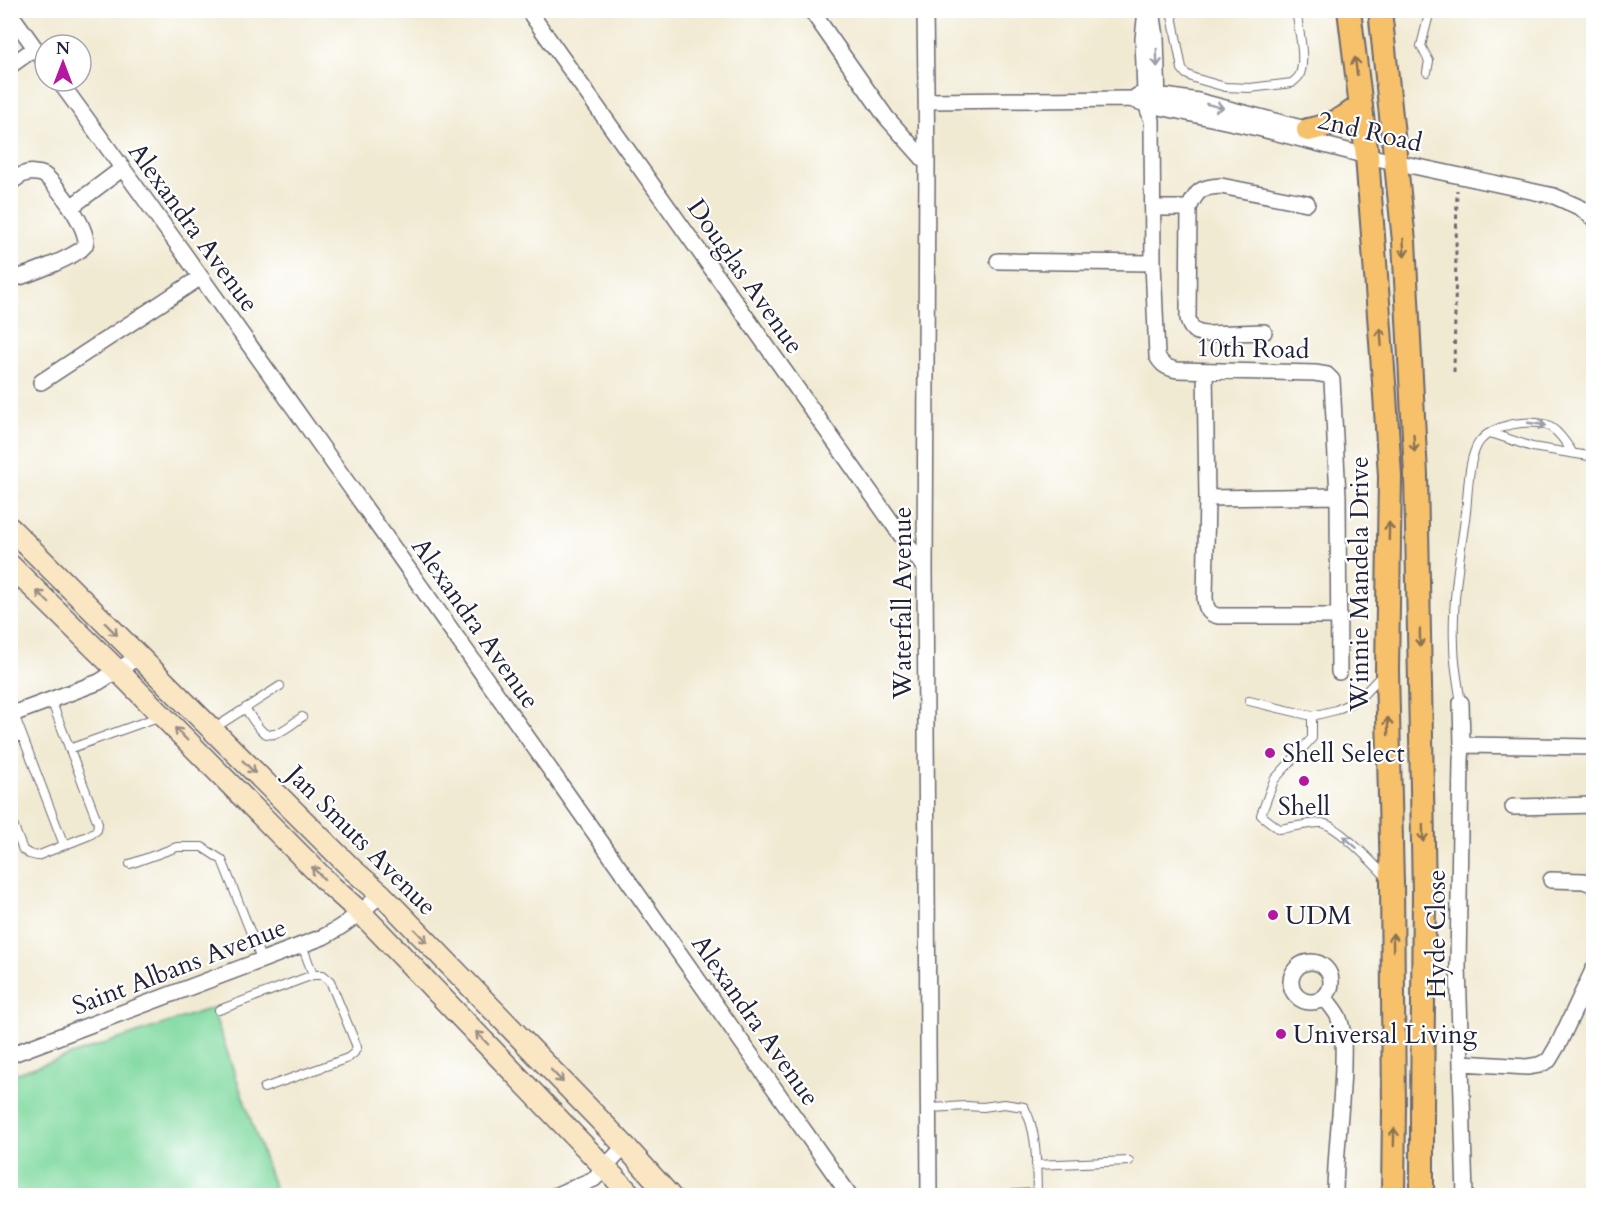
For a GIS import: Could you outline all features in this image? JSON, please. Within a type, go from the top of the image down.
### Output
[{"type":"main road","name":"Winnie Mandela Drive","points":[[1349,10],[1366,150],[1390,476],[1387,671],[1392,883],[1393,1196]]},
{"type":"main road","points":[[1380,10],[1404,241],[1416,475],[1424,894],[1422,1196]]},
{"type":"main road","points":[[1308,130],[1336,122],[1360,105]]},
{"type":"main road","name":"Jan Smuts Avenue","points":[[10,528],[353,870],[381,894],[625,1146],[670,1196]]},
{"type":"main road","name":"Jan Smuts Avenue","points":[[10,565],[331,886],[361,913],[607,1167],[632,1196]]},
{"type":"street","name":"Douglas Avenue","points":[[528,10],[925,569]]},
{"type":"street","points":[[811,10],[886,117],[927,163]]},
{"type":"street","name":"Waterfall Avenue","points":[[925,10],[927,163],[925,569],[929,1196]]},
{"type":"street","points":[[1146,10],[1143,39],[1152,103]]},
{"type":"street","points":[[1152,103],[1156,37],[1153,10]]},
{"type":"street","points":[[10,13],[33,47]]},
{"type":"street","points":[[10,66],[33,49]]},
{"type":"street","name":"Alexandra Avenue","points":[[68,93],[201,277],[850,1196]]},
{"type":"street","name":"2nd Road","points":[[926,102],[1130,99],[1262,129],[1558,190],[1580,198],[1593,208]]},
{"type":"street","name":"2nd Road","points":[[1152,103],[1198,102],[1308,130],[1366,150]]},
{"type":"street","name":"10th Road","points":[[1152,103],[1153,263],[1157,356],[1167,368],[1177,370],[1315,373],[1328,375],[1332,380],[1338,496],[1339,672]]},
{"type":"street","name":"2nd Road","points":[[1395,156],[1458,176],[1554,196],[1581,208],[1593,219]]},
{"type":"street","points":[[71,207],[123,168]]},
{"type":"street","points":[[10,183],[24,174],[44,175],[71,207],[86,235],[86,243],[77,253],[10,280]]},
{"type":"street","points":[[1264,332],[1198,333],[1192,330],[1188,318],[1189,208],[1194,196],[1200,190],[1221,186],[1307,203]]},
{"type":"street","points":[[1153,207],[1189,208]]},
{"type":"street","points":[[998,261],[1153,263]]},
{"type":"street","points":[[41,382],[201,277]]},
{"type":"street","points":[[1205,371],[1207,498],[1205,598],[1208,611],[1218,616],[1339,616]]},
{"type":"street","points":[[1207,498],[1338,496]]},
{"type":"street","points":[[12,715],[99,682],[138,657]]},
{"type":"street","name":"Hyde Close","points":[[1461,703],[1458,967],[1465,1196]]},
{"type":"street","points":[[1462,745],[1593,747]]},
{"type":"street","points":[[1513,807],[1593,805]]},
{"type":"street","points":[[1551,880],[1584,881],[1593,885]]},
{"type":"street","name":"Saint Albans Avenue","points":[[10,1055],[262,961],[335,931],[361,913],[381,894]]},
{"type":"street","points":[[1462,1063],[1527,1067],[1549,1060],[1593,968]]},
{"type":"street","points":[[1324,997],[1338,1016],[1343,1044],[1335,1196]]},
{"type":"street","points":[[554,1196],[594,1179],[625,1146]]},
{"type":"lane","points":[[1153,10],[1168,12],[1172,15],[1182,69],[1186,74],[1215,84],[1237,88],[1292,83],[1298,78],[1302,68],[1302,56],[1296,10]]},
{"type":"lane","points":[[1427,72],[1429,61],[1421,46],[1430,10]]},
{"type":"lane","points":[[1461,703],[1456,671],[1454,617],[1473,459],[1477,447],[1491,433],[1507,426],[1529,422],[1550,426],[1556,430],[1572,453]]},
{"type":"lane","points":[[1491,433],[1532,447],[1592,455]]},
{"type":"lane","points":[[1249,701],[1312,716],[1336,710],[1359,699],[1387,671]]},
{"type":"lane","points":[[212,730],[280,686]]},
{"type":"lane","points":[[10,817],[23,850],[37,856],[90,835],[97,830],[98,823],[51,700]]},
{"type":"lane","points":[[245,708],[263,732],[269,735],[276,734],[302,717]]},
{"type":"lane","points":[[12,715],[64,845]]},
{"type":"lane","points":[[69,749],[162,716]]},
{"type":"lane","points":[[1312,716],[1312,738],[1274,780],[1261,815],[1279,829],[1322,823],[1362,853],[1392,883]]},
{"type":"lane","points":[[10,740],[22,736]]},
{"type":"lane","points":[[130,864],[177,847],[202,847],[222,860],[262,961]]},
{"type":"lane","points":[[302,945],[313,975]]},
{"type":"lane","points":[[219,1010],[313,975],[323,975],[330,981],[357,1047],[354,1053],[348,1058],[264,1088]]},
{"type":"lane","points":[[930,1108],[983,1107],[1004,1104],[1024,1107],[1030,1119],[1035,1149],[1038,1194],[975,1196]]},
{"type":"lane","points":[[1036,1165],[1129,1161]]},
{"type":"path","points":[[1454,372],[1458,176]]},
{"type":"green space","points":[[212,1008],[277,1195],[11,1195],[11,1075]]},
{"type":"place","name":"Shell Select","points":[[1270,753]]},
{"type":"place","name":"Shell","points":[[1304,781]]},
{"type":"place","name":"UDM","points":[[1273,915]]},
{"type":"place","name":"Universal Living","points":[[1281,1034]]}]
